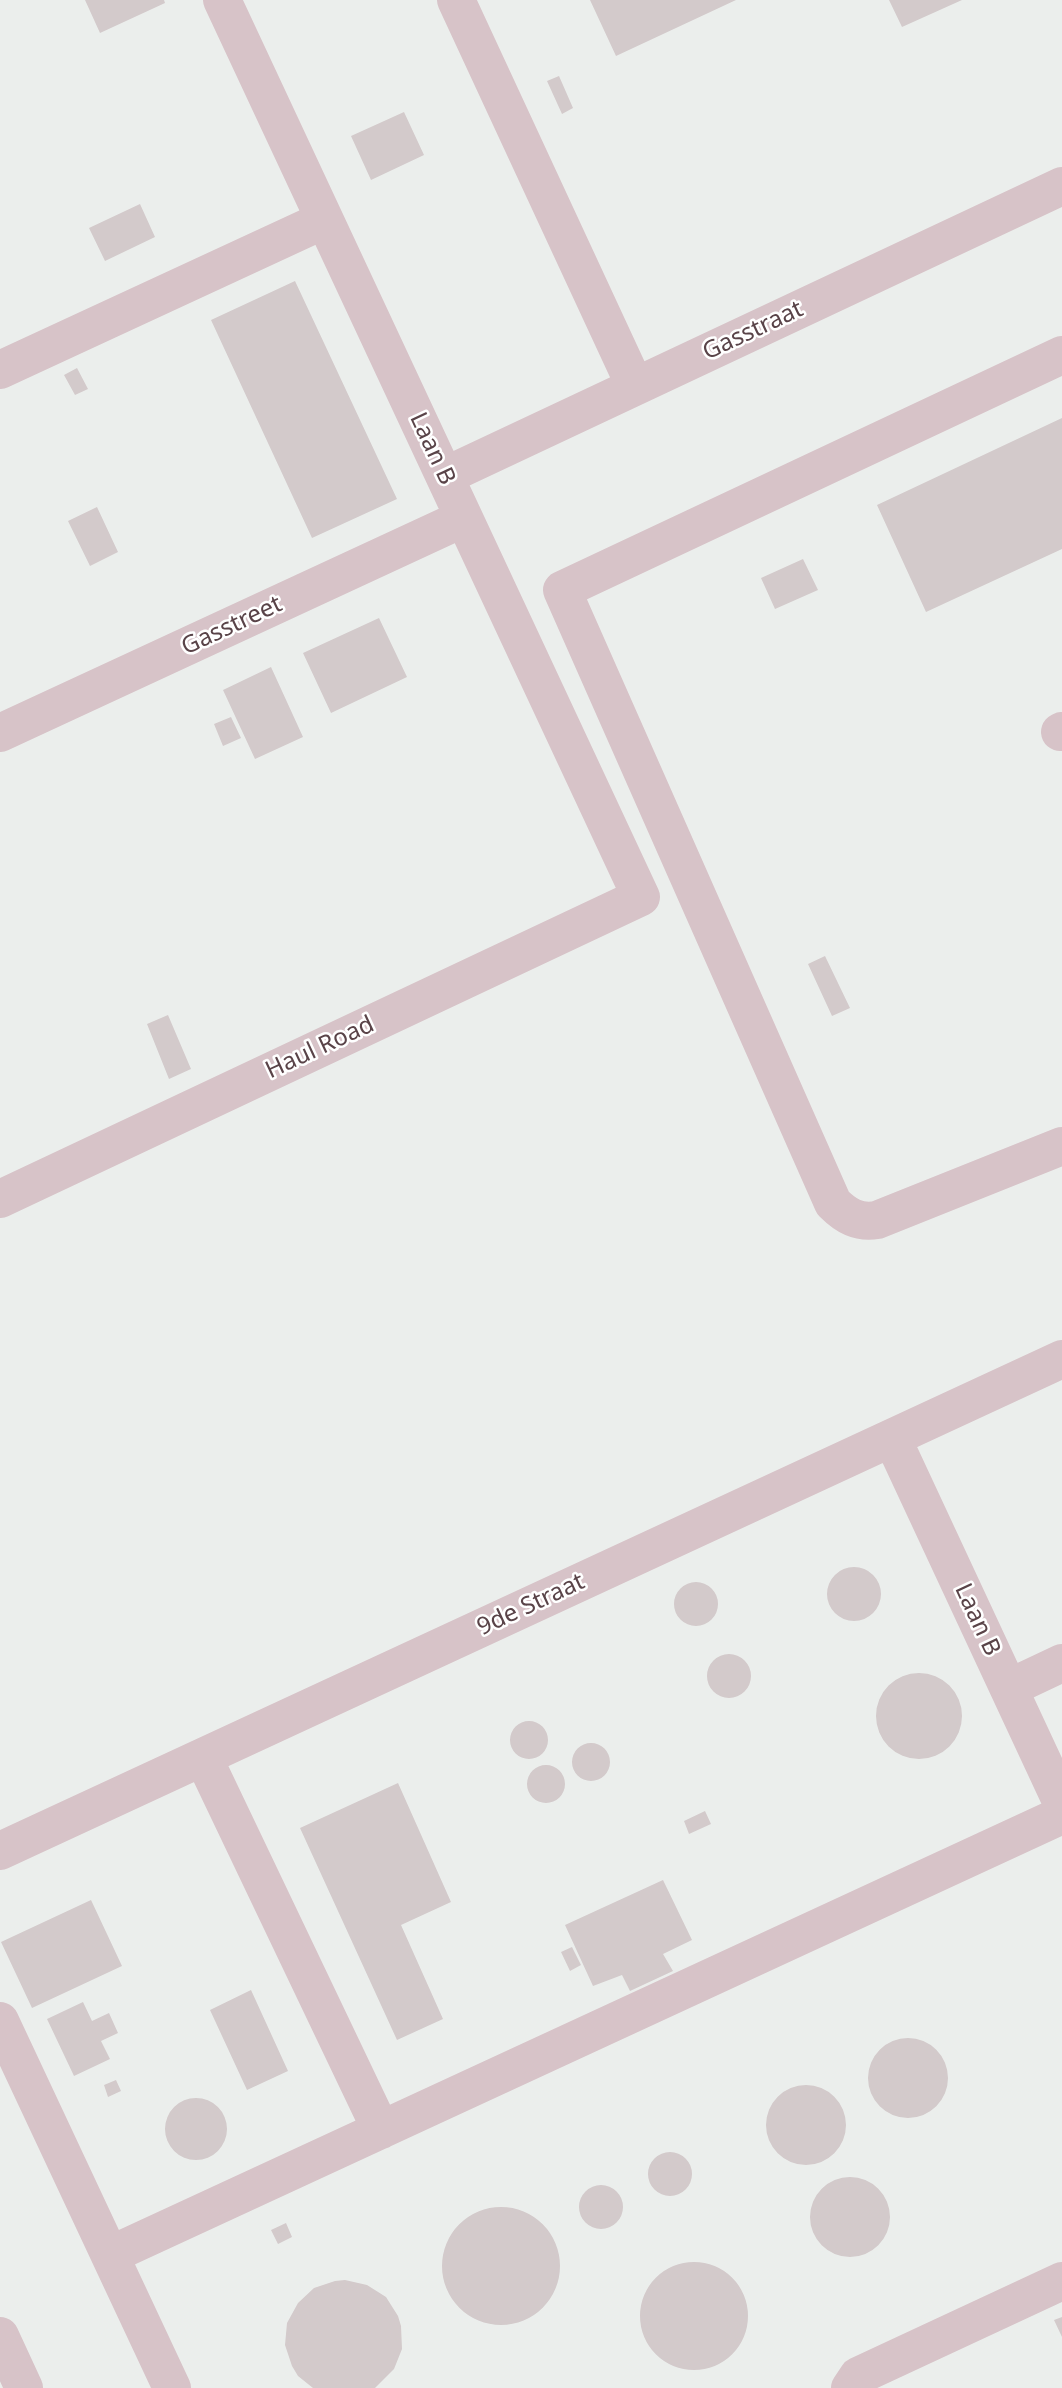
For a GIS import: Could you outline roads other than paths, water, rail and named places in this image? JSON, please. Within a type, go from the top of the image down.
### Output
[{"type":"lane","name":"Laan B","points":[[222,0],[641,897]]},
{"type":"lane","points":[[456,0],[635,386]]},
{"type":"lane","name":"Gasstraat","points":[[444,476],[1062,186]]},
{"type":"lane","points":[[0,370],[324,220]]},
{"type":"lane","points":[[509,615],[1062,355]]},
{"type":"lane","name":"Gasstreet","points":[[0,733],[464,519]]},
{"type":"lane","points":[[562,590],[833,1203],[844,1214],[855,1219],[865,1222],[877,1220],[1062,1146]]},
{"type":"lane","name":"Haul Road","points":[[0,1199],[641,897]]},
{"type":"lane","name":"9de Straat","points":[[0,1851],[1062,1359]]},
{"type":"lane","name":"Laan B","points":[[892,1438],[1062,1803]]},
{"type":"lane","points":[[1009,1688],[1062,1663]]},
{"type":"lane","points":[[203,1757],[381,2130]]},
{"type":"lane","points":[[110,2255],[1062,1815]]},
{"type":"lane","points":[[0,2021],[172,2388]]},
{"type":"lane","points":[[850,2388],[858,2376],[1062,2281]]},
{"type":"lane","points":[[0,2336],[24,2388]]}]
